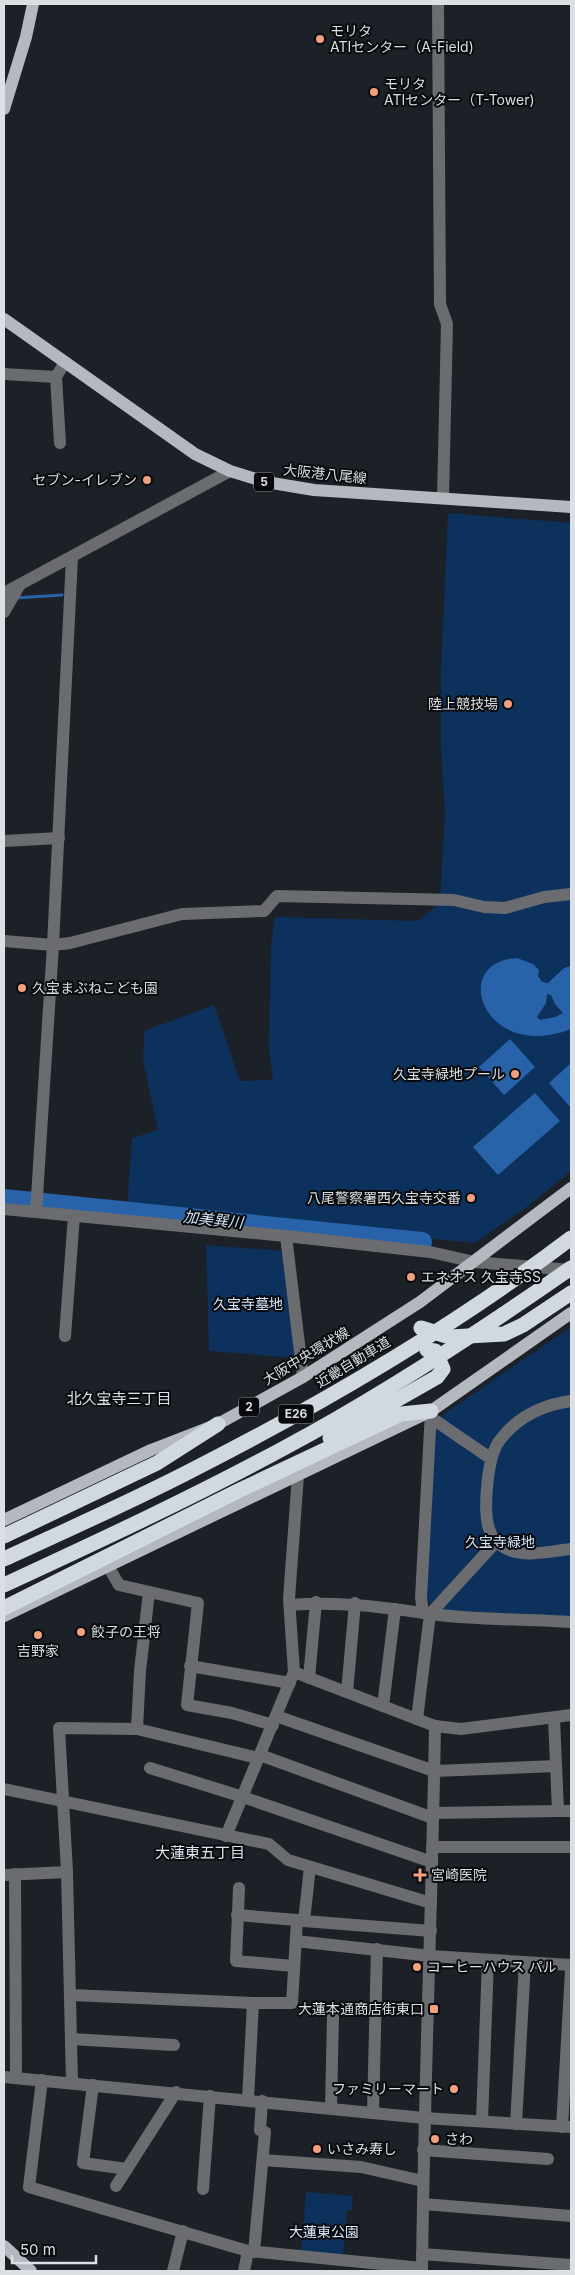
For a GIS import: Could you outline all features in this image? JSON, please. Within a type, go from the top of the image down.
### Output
[{"type":"highway","name":"近畿自動車道","points":[[4,1559],[197,1468],[276,1426],[416,1343],[486,1298],[571,1238]]},
{"type":"highway","name":"E26","points":[[4,1585],[201,1492],[287,1447],[428,1364],[571,1269]]},
{"type":"highway","points":[[420,1328],[450,1337],[504,1334],[523,1325],[571,1293]]},
{"type":"highway","points":[[240,1490],[437,1377],[443,1369],[439,1356],[435,1351],[427,1350]]},
{"type":"highway","points":[[4,1608],[240,1490],[401,1414],[431,1414]]},
{"type":"highway","points":[[4,1536],[157,1463],[218,1424]]},
{"type":"main road","points":[[4,109],[33,4]]},
{"type":"main road","name":"大阪港八尾線","points":[[4,319],[195,454],[230,471],[266,482],[314,490],[571,507]]},
{"type":"main road","name":"大阪中央環状線","points":[[4,1520],[151,1450],[218,1424],[303,1377],[420,1302],[571,1188]]},
{"type":"main road","points":[[4,1616],[298,1475],[431,1414],[571,1313]]},
{"type":"main road","points":[[4,2246],[31,2271]]},
{"type":"street","points":[[438,4],[440,304],[447,324],[443,498]]},
{"type":"street","points":[[60,443],[56,377],[65,362]]},
{"type":"street","points":[[4,374],[56,377]]},
{"type":"street","points":[[4,612],[9,597],[19,585],[230,471]]},
{"type":"street","points":[[37,1205],[59,838],[72,557]]},
{"type":"street","points":[[4,841],[59,838]]},
{"type":"street","points":[[4,941],[53,945],[85,940],[182,914],[264,911],[277,896],[454,900],[484,907],[505,908],[544,897],[571,894]]},
{"type":"street","points":[[4,1209],[37,1205],[74,1216],[430,1252],[475,1262],[571,1269]]},
{"type":"street","points":[[65,1336],[74,1216]]},
{"type":"street","points":[[286,1236],[303,1377]]},
{"type":"street","points":[[571,1401],[550,1404],[527,1415],[509,1429],[498,1442],[490,1458],[487,1518],[496,1542],[508,1550],[522,1552],[571,1549]]},
{"type":"street","points":[[431,1414],[490,1458]]},
{"type":"street","points":[[417,1719],[426,1613],[421,1598],[431,1414]]},
{"type":"street","points":[[226,1836],[292,1677],[290,1605],[288,1599],[298,1475]]},
{"type":"street","points":[[426,1613],[496,1542]]},
{"type":"street","points":[[108,1566],[119,1585],[198,1603],[187,1704],[274,1720],[434,1771],[556,1766]]},
{"type":"street","points":[[137,1729],[140,1671],[149,1592]]},
{"type":"street","points":[[290,1605],[316,1602],[356,1603],[426,1613],[571,1622]]},
{"type":"street","points":[[309,1678],[316,1602]]},
{"type":"street","points":[[347,1692],[356,1603]]},
{"type":"street","points":[[383,1706],[395,1608]]},
{"type":"street","points":[[190,1666],[309,1678],[435,1726],[462,1729],[571,1716]]},
{"type":"street","points":[[72,2083],[67,1872],[59,1728],[137,1729],[259,1757],[433,1815],[565,1811],[556,1766],[554,1718]]},
{"type":"street","points":[[42,2080],[29,2186],[251,2252],[422,2270],[424,2118],[431,1956],[435,1726]]},
{"type":"street","points":[[150,1768],[243,1797],[432,1862]]},
{"type":"street","points":[[4,1789],[269,1844],[288,1860],[431,1904]]},
{"type":"street","points":[[432,1847],[571,1847]]},
{"type":"street","points":[[71,1995],[292,2003],[296,1941],[310,1867]]},
{"type":"street","points":[[67,1872],[10,1875],[10,2077],[248,2099],[424,2118],[567,2127],[571,1971]]},
{"type":"street","points":[[239,1888],[236,1961],[294,1966]]},
{"type":"street","points":[[237,1915],[431,1930]]},
{"type":"street","points":[[296,1941],[431,1956],[571,1965]]},
{"type":"street","points":[[373,2112],[377,1949]]},
{"type":"street","points":[[482,2121],[488,1960]]},
{"type":"street","points":[[516,2124],[525,1962]]},
{"type":"street","points":[[248,2099],[253,2003]]},
{"type":"street","points":[[331,2108],[333,2016]]},
{"type":"street","points":[[71,2039],[174,2045]]},
{"type":"street","points":[[93,2085],[83,2163],[127,2169]]},
{"type":"street","points":[[116,2186],[176,2092]]},
{"type":"street","points":[[203,2188],[210,2096]]},
{"type":"street","points":[[244,2271],[251,2252],[265,2132],[260,2130],[262,2101]]},
{"type":"street","points":[[424,2150],[548,2159]]},
{"type":"street","points":[[262,2160],[361,2167],[423,2181]]},
{"type":"street","points":[[423,2204],[571,2216]]},
{"type":"street","points":[[172,2271],[183,2231]]},
{"type":"street","points":[[422,2254],[571,2265]]},
{"type":"green space","points":[[448,513],[571,523],[571,1171],[528,1206],[475,1243],[127,1208],[132,1138],[158,1130],[143,1060],[144,1031],[214,1005],[240,1081],[273,1080],[269,1049],[271,944],[275,917],[418,921],[440,903],[445,814],[441,747],[441,670]]},
{"type":"green space","name":"久宝寺墓地","points":[[206,1245],[283,1251],[295,1358],[209,1351]]},
{"type":"green space","name":"久宝寺緑地","points":[[571,1327],[571,1618],[432,1609],[426,1595],[435,1424],[438,1418]]},
{"type":"green space","name":"大蓮東公園","points":[[306,2192],[353,2196],[352,2210],[347,2210],[343,2258],[301,2254]]},
{"type":"shaded area","points":[[517,958],[533,964],[539,970],[538,976],[542,982],[548,983],[564,968],[571,966],[571,1029],[541,1036],[516,1033],[497,1023],[485,1008],[481,991],[484,976],[496,964]],"holes":[[[547,994],[551,995],[555,1004],[563,1013],[540,1020],[537,1017],[546,1003]]]},
{"type":"shaded area","points":[[510,1039],[535,1067],[504,1095],[479,1067]]},
{"type":"shaded area","points":[[571,1063],[571,1108],[549,1083]]},
{"type":"shaded area","points":[[535,1093],[560,1121],[498,1175],[473,1147]]},
{"type":"waterway","points":[[15,598],[62,595]]},
{"type":"waterway","name":"加美巽川","points":[[4,1199],[422,1242]]},
{"type":"place","name":"モリタ ATIセンター（A-Field)","points":[[320,39]]},
{"type":"place","name":"モリタ ATIセンター（T-Tower)","points":[[374,92]]},
{"type":"place","name":"セブン-イレブン","points":[[147,480]]},
{"type":"place","name":"陸上競技場","points":[[508,704]]},
{"type":"place","name":"久宝まぶねこども園","points":[[22,988]]},
{"type":"place","name":"久宝寺緑地プール","points":[[515,1074]]},
{"type":"place","name":"八尾警察署西久宝寺交番","points":[[471,1198]]},
{"type":"place","name":"エネオス 久宝寺SS","points":[[411,1277]]},
{"type":"place","name":"餃子の王将","points":[[81,1632]]},
{"type":"place","name":"吉野家","points":[[38,1635]]},
{"type":"place","name":"宮崎医院","points":[[420,1875]]},
{"type":"place","name":"コーヒーハウス パル","points":[[417,1967]]},
{"type":"place","name":"大蓮本通商店街東口","points":[[434,2009]]},
{"type":"place","name":"ファミリーマート","points":[[454,2089]]},
{"type":"place","name":"さわ","points":[[435,2139]]},
{"type":"place","name":"いさみ寿し","points":[[317,2149]]},
{"type":"district","name":"北久宝寺三丁目","points":[[119,1399]]},
{"type":"district","name":"大蓮東五丁目","points":[[200,1853]]}]
